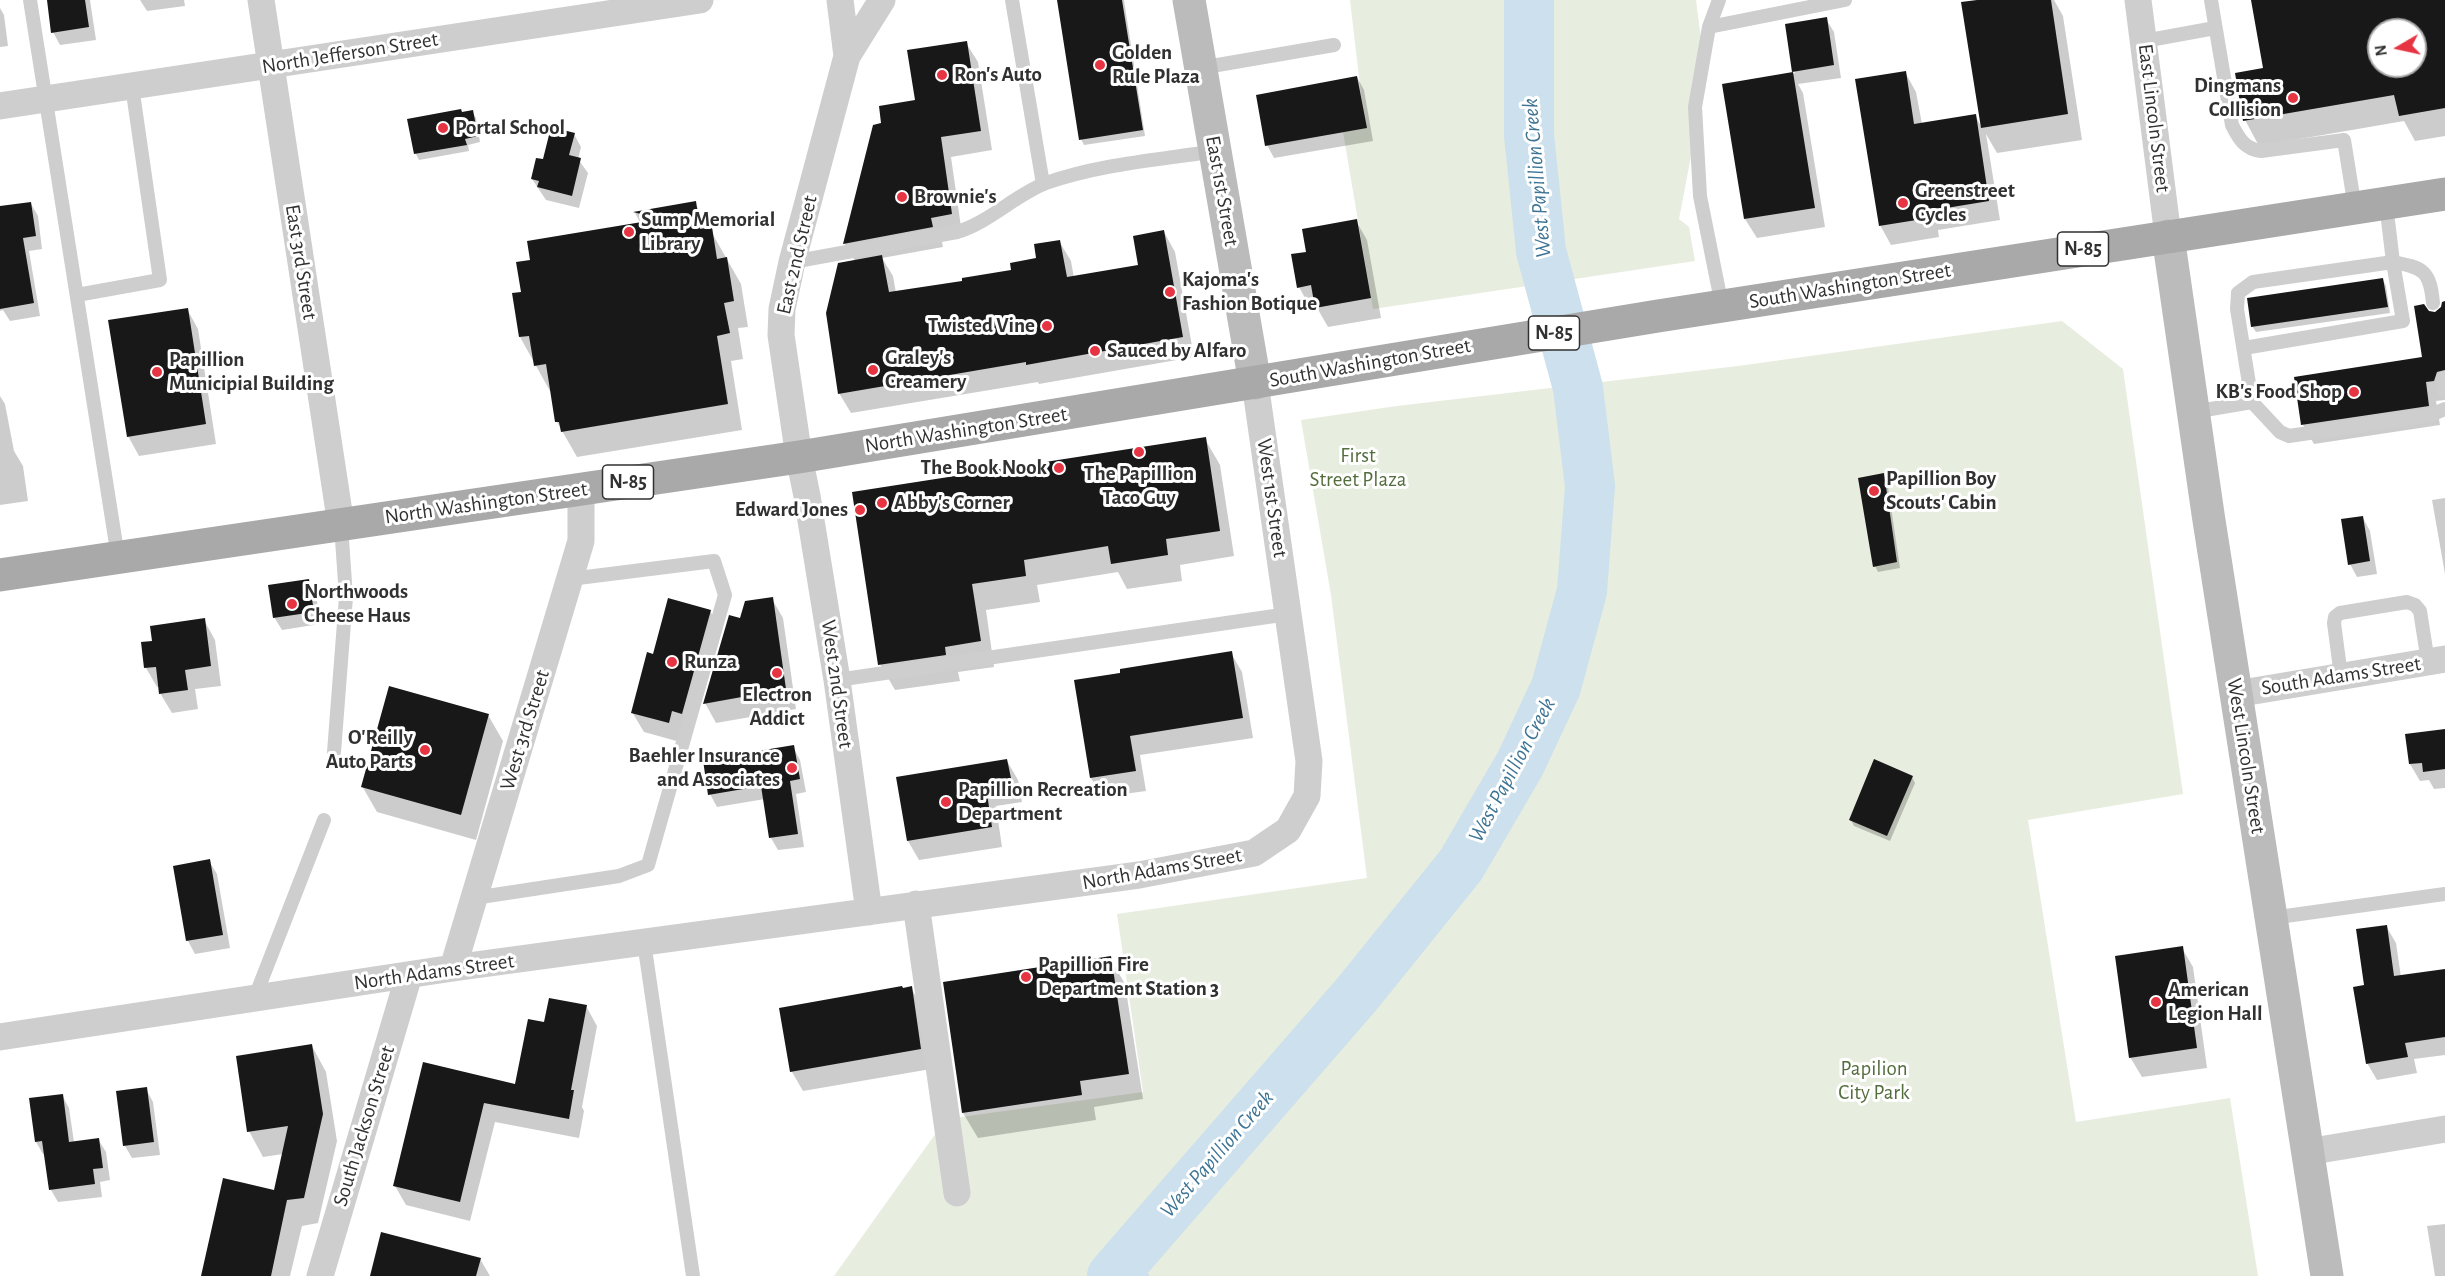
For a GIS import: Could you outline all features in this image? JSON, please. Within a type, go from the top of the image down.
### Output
[{"type":"main road","name":"South Washington Street","points":[[1256,383],[1658,316],[2445,194]]},
{"type":"main road","name":"North Washington Street","points":[[0,575],[799,457],[1256,383]]},
{"type":"street","name":"East 3rd Street","points":[[261,0],[341,525]]},
{"type":"street","name":"North Jefferson Street","points":[[0,106],[272,65],[626,5],[700,0]]},
{"type":"street","points":[[840,0],[847,56]]},
{"type":"street","points":[[847,56],[882,0]]},
{"type":"street","name":"East 1st Street","points":[[1189,0],[1256,383]]},
{"type":"street","name":"East Lincoln Street","points":[[2139,0],[2168,236]]},
{"type":"street","name":"East 2nd Street","points":[[799,457],[781,334],[782,309],[792,262],[847,56]]},
{"type":"street","name":"West Lincoln Street","points":[[2168,236],[2193,412],[2327,1276]]},
{"type":"street","name":"West 1st Street","points":[[1256,383],[1288,614]]},
{"type":"street","name":"West 2nd Street","points":[[799,457],[837,680],[869,912]]},
{"type":"street","name":"West 3rd Street","points":[[453,968],[581,542],[581,489]]},
{"type":"street","name":"North Adams Street","points":[[0,1037],[453,968],[1139,875],[1254,853],[1288,830],[1307,796],[1309,761],[1288,614]]},
{"type":"street","name":"South Adams Street","points":[[2236,693],[2436,661]]},
{"type":"street","points":[[916,904],[957,1193]]},
{"type":"street","name":"South Jackson Street","points":[[320,1276],[409,975]]},
{"type":"street","points":[[2307,1152],[2445,1129]]},
{"type":"lane","points":[[30,0],[118,557]]},
{"type":"lane","points":[[1012,0],[1043,184]]},
{"type":"lane","points":[[1719,0],[1709,27],[1695,107],[1700,196],[1722,306]]},
{"type":"lane","points":[[1709,27],[1845,0]]},
{"type":"lane","points":[[2211,0],[2232,125],[2241,141],[2251,150],[2277,151],[2344,140],[2392,262],[2403,321],[2244,348]]},
{"type":"lane","points":[[2144,41],[2215,28]]},
{"type":"lane","points":[[1200,68],[1334,45]]},
{"type":"lane","points":[[76,295],[160,280],[132,86]]},
{"type":"lane","points":[[792,262],[974,227],[1043,184],[1087,170],[1215,152]]},
{"type":"lane","points":[[2433,303],[2431,283],[2426,275],[2416,266],[2392,262],[2253,282],[2238,293],[2237,309],[2252,402],[2280,432],[2289,436],[2431,415],[2445,409]]},
{"type":"lane","points":[[2193,412],[2252,402]]},
{"type":"lane","points":[[334,752],[346,597],[341,525]]},
{"type":"lane","points":[[474,898],[619,876],[648,866],[725,595],[714,561],[570,579]]},
{"type":"lane","points":[[2342,676],[2335,617],[2340,613],[2407,602],[2415,605],[2420,611],[2436,661]]},
{"type":"lane","points":[[837,680],[1288,614]]},
{"type":"lane","points":[[255,997],[324,820]]},
{"type":"lane","points":[[2271,918],[2445,894]]},
{"type":"lane","points":[[644,942],[693,1276]]},
{"type":"green space","points":[[1350,0],[1696,0],[1706,78],[1679,219],[1689,227],[1695,261],[1373,309],[1343,132],[1365,128]]},
{"type":"green space","points":[[2062,321],[2123,369],[2183,794],[2028,820],[2076,1122],[2230,1098],[2258,1276],[834,1276],[946,1119],[1143,1092],[1117,914],[1367,878],[1331,595],[1301,420],[1397,406],[1738,366]]},
{"type":"building","points":[[47,0],[85,0],[89,27],[51,33]]},
{"type":"building","name":"Golden Rule Plaza","points":[[1057,0],[1122,0],[1143,130],[1079,140]]},
{"type":"building","points":[[2051,0],[2068,114],[1981,128],[1961,2]]},
{"type":"building","points":[[2251,0],[2445,0],[2445,108],[2399,116],[2394,95],[2243,121],[2235,73],[2263,68]]},
{"type":"building","points":[[1827,17],[1834,65],[1792,72],[1785,24]]},
{"type":"building","points":[[967,41],[981,131],[941,137],[952,214],[931,218],[933,227],[843,244],[873,125],[881,123],[879,106],[915,100],[907,50]]},
{"type":"building","points":[[1906,71],[1914,124],[1976,114],[1989,201],[1928,211],[1929,218],[1879,226],[1855,79]]},
{"type":"building","points":[[1793,72],[1815,208],[1744,219],[1722,84]]},
{"type":"building","points":[[1357,76],[1367,128],[1265,146],[1256,95]]},
{"type":"building","name":"Portal School","points":[[461,109],[462,112],[473,110],[478,136],[465,139],[467,145],[414,154],[407,119]]},
{"type":"building","points":[[551,127],[575,133],[569,155],[581,158],[572,196],[537,187],[539,181],[531,179],[536,158],[543,159]]},
{"type":"building","points":[[696,201],[700,229],[712,227],[717,259],[727,257],[734,301],[724,303],[730,333],[717,336],[728,404],[561,432],[559,422],[555,422],[546,364],[534,366],[529,336],[519,337],[512,293],[521,292],[516,262],[530,260],[527,241],[660,219],[633,212]]},
{"type":"building","points":[[31,202],[36,236],[23,238],[34,303],[0,309],[0,206]]},
{"type":"building","points":[[1357,219],[1371,298],[1315,308],[1311,285],[1297,288],[1291,254],[1306,252],[1302,229]]},
{"type":"building","points":[[1164,230],[1183,337],[1026,365],[1026,362],[838,394],[826,313],[838,263],[882,255],[889,292],[962,281],[962,278],[1011,270],[1010,263],[1036,258],[1034,244],[1060,240],[1067,277],[1138,265],[1133,236]]},
{"type":"building","points":[[2383,278],[2388,307],[2251,327],[2247,298]]},
{"type":"building","points":[[2445,301],[2445,370],[2437,372],[2434,381],[2426,382],[2429,406],[2301,425],[2294,377],[2422,357],[2414,306],[2424,304],[2429,311],[2435,312]]},
{"type":"building","name":"Papillion Municipial Building","points":[[188,308],[206,424],[127,437],[108,320]]},
{"type":"building","points":[[1206,437],[1220,531],[1166,539],[1168,555],[1111,564],[1108,546],[1024,560],[1026,576],[972,584],[981,641],[945,647],[946,655],[878,665],[852,492]]},
{"type":"building","points":[[1884,473],[1897,562],[1873,567],[1858,478]]},
{"type":"building","points":[[2363,516],[2370,561],[2348,565],[2341,519]]},
{"type":"building","name":"Northwoods Cheese Haus","points":[[309,579],[314,612],[273,618],[268,585]]},
{"type":"building","points":[[773,597],[786,689],[703,704],[729,615],[740,618],[745,601]]},
{"type":"building","points":[[668,598],[711,610],[682,714],[672,711],[669,723],[631,713],[647,652],[653,654]]},
{"type":"building","points":[[205,618],[211,666],[185,670],[188,690],[159,694],[156,667],[144,668],[141,642],[152,641],[150,626]]},
{"type":"building","points":[[1232,651],[1243,718],[1130,736],[1136,771],[1090,778],[1074,680],[1120,673],[1120,669]]},
{"type":"building","name":"O'Reilly Auto Parts","points":[[389,686],[489,714],[461,815],[361,787]]},
{"type":"building","points":[[2445,729],[2445,769],[2423,772],[2422,763],[2409,764],[2405,734]]},
{"type":"building","points":[[794,745],[800,779],[790,781],[798,834],[769,838],[761,786],[708,795],[703,760]]},
{"type":"building","points":[[1007,759],[1012,783],[986,787],[992,827],[907,841],[896,777]]},
{"type":"building","points":[[1874,759],[1913,776],[1887,836],[1849,820]]},
{"type":"building","points":[[210,859],[223,935],[186,941],[173,866]]},
{"type":"building","points":[[2387,925],[2394,976],[2445,969],[2445,1037],[2405,1043],[2408,1057],[2366,1064],[2353,987],[2364,985],[2356,929]]},
{"type":"building","name":"American Legion Hall","points":[[2183,946],[2197,1048],[2129,1058],[2115,956]]},
{"type":"building","points":[[1111,956],[1129,1074],[1080,1081],[1082,1095],[962,1113],[943,982]]},
{"type":"building","points":[[902,986],[903,988],[912,986],[921,1049],[790,1072],[779,1008]]},
{"type":"building","points":[[549,998],[587,1005],[571,1090],[574,1090],[569,1119],[484,1103],[460,1202],[393,1186],[423,1062],[515,1084],[528,1019],[544,1022]]},
{"type":"building","points":[[312,1044],[323,1114],[304,1198],[287,1200],[271,1276],[201,1276],[223,1178],[274,1190],[288,1126],[247,1132],[236,1056]]},
{"type":"building","points":[[147,1087],[154,1142],[123,1146],[116,1091]]},
{"type":"building","points":[[63,1094],[69,1142],[99,1138],[103,1168],[93,1169],[95,1184],[49,1190],[42,1141],[35,1142],[29,1098]]},
{"type":"building","points":[[381,1232],[481,1258],[476,1276],[370,1276]]},
{"type":"waterway","name":"West Papillion Creek","points":[[1112,1276],[1357,994],[1461,865],[1520,764],[1556,687],[1582,591],[1590,486],[1578,388],[1541,251],[1529,135],[1529,0]]},
{"type":"waterway","points":[[1131,1253],[1145,1276]]},
{"type":"place","name":"Golden Rule Plaza","points":[[1100,65]]},
{"type":"place","name":"Ron's Auto","points":[[942,75]]},
{"type":"place","name":"Dingmans Collision","points":[[2293,98]]},
{"type":"place","name":"Portal School","points":[[443,128]]},
{"type":"place","name":"Brownie's","points":[[902,197]]},
{"type":"place","name":"Greenstreet Cycles","points":[[1903,203]]},
{"type":"place","name":"Sump Memorial Library","points":[[629,232]]},
{"type":"place","name":"Kajoma's Fashion Botique","points":[[1170,292]]},
{"type":"place","name":"Twisted Vine","points":[[1047,326]]},
{"type":"place","name":"Sauced by Alfaro","points":[[1095,351]]},
{"type":"place","name":"Graley's Creamery","points":[[873,370]]},
{"type":"place","name":"Papillion Municipial Building","points":[[157,372]]},
{"type":"place","name":"KB's Food Shop","points":[[2354,392]]},
{"type":"place","name":"The Papillion Taco Guy","points":[[1139,452]]},
{"type":"place","name":"The Book Nook","points":[[1059,468]]},
{"type":"place","name":"Papillion Boy Scouts' Cabin","points":[[1874,491]]},
{"type":"place","name":"Abby's Corner","points":[[882,503]]},
{"type":"place","name":"Edward Jones","points":[[860,510]]},
{"type":"place","name":"Northwoods Cheese Haus","points":[[292,604]]},
{"type":"place","name":"Runza","points":[[672,662]]},
{"type":"place","name":"Electron Addict","points":[[777,673]]},
{"type":"place","name":"O'Reilly Auto Parts","points":[[425,750]]},
{"type":"place","name":"Baehler Insurance and Associates","points":[[792,768]]},
{"type":"place","name":"Papillion Recreation Department","points":[[946,802]]},
{"type":"place","name":"Papillion Fire Department Station 3","points":[[1026,977]]},
{"type":"place","name":"American Legion Hall","points":[[2156,1002]]},
{"type":"park label","name":"First Street Plaza","points":[[1358,468]]},
{"type":"park label","name":"Papilion City Park","points":[[1874,1081]]}]
